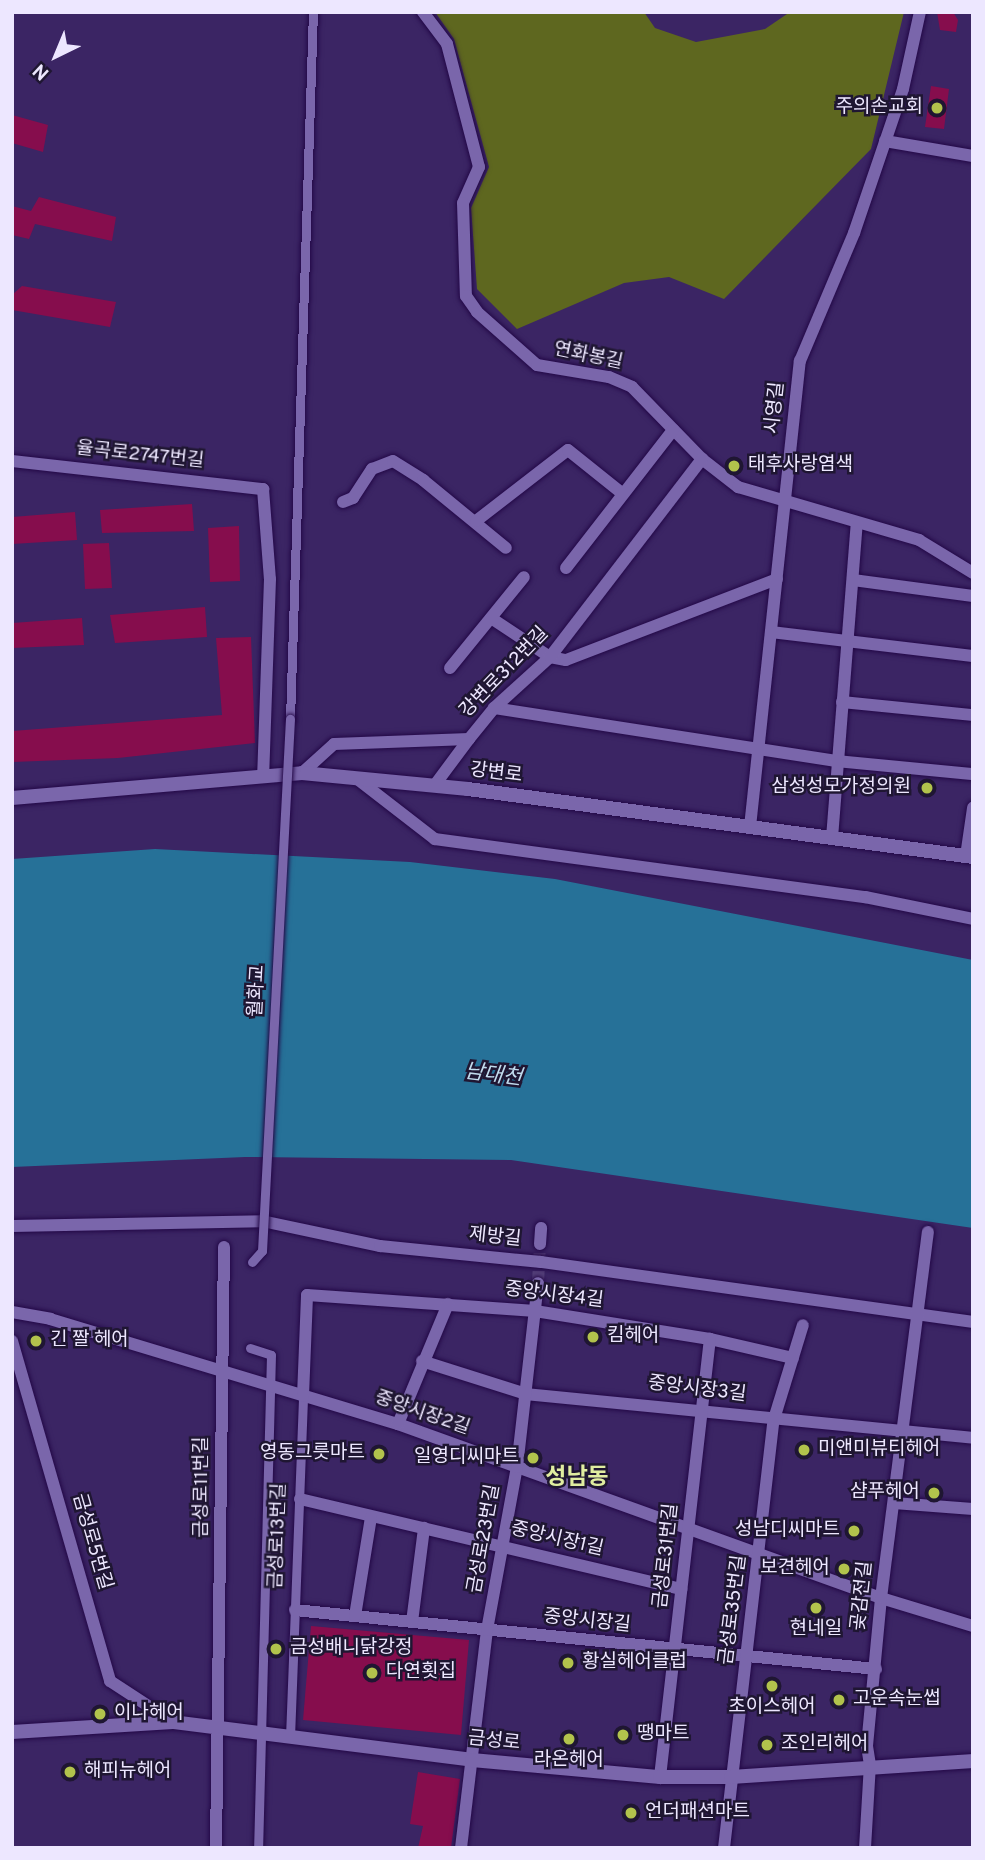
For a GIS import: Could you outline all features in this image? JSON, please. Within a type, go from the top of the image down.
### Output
[{"type":"street","name":"월화교","points":[[252,1262],[262,1251],[290,719],[313,12]]},
{"type":"street","name":"연화봉길","points":[[423,12],[447,44],[479,167],[463,203],[466,296],[477,312],[537,366],[622,382],[702,459],[738,487],[785,504],[919,540],[973,573]]},
{"type":"street","name":"시영길","points":[[750,827],[800,361],[854,233],[885,141],[920,12]]},
{"type":"street","points":[[885,141],[973,156]]},
{"type":"street","points":[[566,568],[673,430]]},
{"type":"street","points":[[476,521],[568,450],[623,494]]},
{"type":"street","name":"강변로312번길","points":[[302,773],[334,744],[469,739],[494,708],[550,657],[702,459]]},
{"type":"street","name":"율곡로2747번길","points":[[12,461],[263,488],[270,579],[262,776]]},
{"type":"street","points":[[343,502],[352,498],[372,469],[393,461],[476,521],[506,548]]},
{"type":"street","points":[[832,838],[857,523]]},
{"type":"street","points":[[450,668],[524,577]]},
{"type":"street","points":[[491,618],[550,657],[572,658],[777,579]]},
{"type":"street","points":[[853,580],[973,596]]},
{"type":"street","points":[[771,632],[973,656]]},
{"type":"street","points":[[842,702],[973,715]]},
{"type":"street","points":[[494,708],[837,761],[973,774]]},
{"type":"street","points":[[434,786],[469,739]]},
{"type":"street","name":"강변로","points":[[12,797],[302,773],[434,786],[969,856]]},
{"type":"street","points":[[356,778],[435,839],[865,897],[973,919]]},
{"type":"street","points":[[969,856],[973,808]]},
{"type":"street","name":"제방길","points":[[12,1226],[262,1221],[380,1246],[541,1262],[973,1322]]},
{"type":"street","points":[[540,1244],[541,1228]]},
{"type":"street","name":"곶감전길","points":[[864,1848],[870,1765],[867,1746],[881,1598],[928,1232]]},
{"type":"street","name":"금성로11번길","points":[[216,1848],[221,1728],[224,1247]]},
{"type":"street","name":"금성로23번길","points":[[461,1848],[487,1630],[505,1547],[517,1467],[538,1283]]},
{"type":"street","name":"중앙시장4길","points":[[307,1295],[535,1311],[710,1339],[793,1358]]},
{"type":"street","name":"금성로13번길","points":[[290,1737],[307,1295]]},
{"type":"street","points":[[398,1424],[448,1304]]},
{"type":"street","name":"중앙시장2길","points":[[12,1312],[50,1319],[398,1424],[881,1598],[973,1626]]},
{"type":"street","name":"금성로35번길","points":[[724,1848],[730,1777],[749,1657],[774,1419],[803,1325]]},
{"type":"street","name":"금성로31번길","points":[[660,1777],[710,1339]]},
{"type":"street","name":"금성로5번길","points":[[12,1341],[110,1681],[173,1722]]},
{"type":"street","points":[[250,1348],[271,1355],[258,1848]]},
{"type":"street","name":"중앙시장3길","points":[[422,1361],[526,1394],[701,1408],[774,1419],[973,1438]]},
{"type":"street","name":"중앙시장1길","points":[[300,1499],[682,1589]]},
{"type":"street","points":[[894,1503],[973,1509]]},
{"type":"street","points":[[355,1616],[371,1517]]},
{"type":"street","points":[[412,1622],[424,1528]]},
{"type":"street","name":"중앙시장길","points":[[295,1610],[676,1651],[876,1669]]},
{"type":"street","name":"금성로","points":[[12,1732],[173,1722],[472,1760],[660,1777],[730,1777],[870,1765],[973,1761]]},
{"type":"green space","points":[[435,12],[644,12],[655,28],[696,42],[765,29],[790,12],[904,12],[871,149],[724,299],[669,277],[624,283],[517,329],[477,289],[471,208],[489,167],[454,39]]},
{"type":"water","name":"남대천","points":[[155,849],[410,862],[555,879],[973,960],[973,1228],[511,1160],[245,1157],[12,1167],[12,859]]},
{"type":"building","points":[[937,12],[953,12],[958,20],[956,32],[940,30]]},
{"type":"building","name":"주의손교회","points":[[931,86],[949,89],[944,129],[925,127]]},
{"type":"building","points":[[12,115],[48,125],[43,152],[12,143]]},
{"type":"building","points":[[39,197],[116,217],[112,241],[35,224],[29,239],[12,235],[12,206],[31,211]]},
{"type":"building","points":[[22,286],[116,302],[110,327],[12,310],[12,295]]},
{"type":"building","points":[[192,504],[194,531],[102,533],[100,510]]},
{"type":"building","points":[[75,512],[77,540],[12,544],[12,517]]},
{"type":"building","points":[[239,526],[240,581],[210,582],[208,528]]},
{"type":"building","points":[[109,543],[112,588],[85,589],[83,544]]},
{"type":"building","points":[[205,607],[207,637],[115,643],[110,615]]},
{"type":"building","points":[[82,618],[84,645],[12,648],[12,623]]},
{"type":"building","points":[[251,637],[255,743],[118,758],[12,762],[12,731],[222,715],[216,638]]},
{"type":"building","points":[[311,1626],[469,1640],[461,1735],[303,1720]]},
{"type":"building","points":[[418,1772],[460,1779],[451,1848],[418,1848],[423,1826],[410,1824]]},
{"type":"tunnel","points":[[538,1283],[540,1244]]},
{"type":"place","name":"주의손교회","points":[[937,108]]},
{"type":"place","name":"태후사랑염색","points":[[734,466]]},
{"type":"place","name":"삼성성모가정의원","points":[[927,788]]},
{"type":"place","name":"킴헤어","points":[[593,1337]]},
{"type":"place","name":"긴 짤 헤어","points":[[36,1341]]},
{"type":"place","name":"미앤미뷰티헤어","points":[[804,1450]]},
{"type":"place","name":"영동그릇마트","points":[[379,1454]]},
{"type":"place","name":"일영디씨마트","points":[[533,1458]]},
{"type":"place","name":"샴푸헤어","points":[[934,1493]]},
{"type":"place","name":"성남디씨마트","points":[[854,1531]]},
{"type":"place","name":"보견헤어","points":[[844,1569]]},
{"type":"place","name":"현네일","points":[[816,1608]]},
{"type":"place","name":"금성배니닭강정","points":[[276,1649]]},
{"type":"place","name":"황실헤어클럽","points":[[568,1663]]},
{"type":"place","name":"다연횟집","points":[[372,1673]]},
{"type":"place","name":"초이스헤어","points":[[772,1686]]},
{"type":"place","name":"고운속눈썹","points":[[839,1700]]},
{"type":"place","name":"이나헤어","points":[[100,1714]]},
{"type":"place","name":"땡마트","points":[[623,1735]]},
{"type":"place","name":"라온헤어","points":[[569,1739]]},
{"type":"place","name":"조인리헤어","points":[[767,1745]]},
{"type":"place","name":"해피뉴헤어","points":[[70,1772]]},
{"type":"place","name":"언더패션마트","points":[[631,1813]]},
{"type":"district","name":"성남동","points":[[577,1479]]}]
